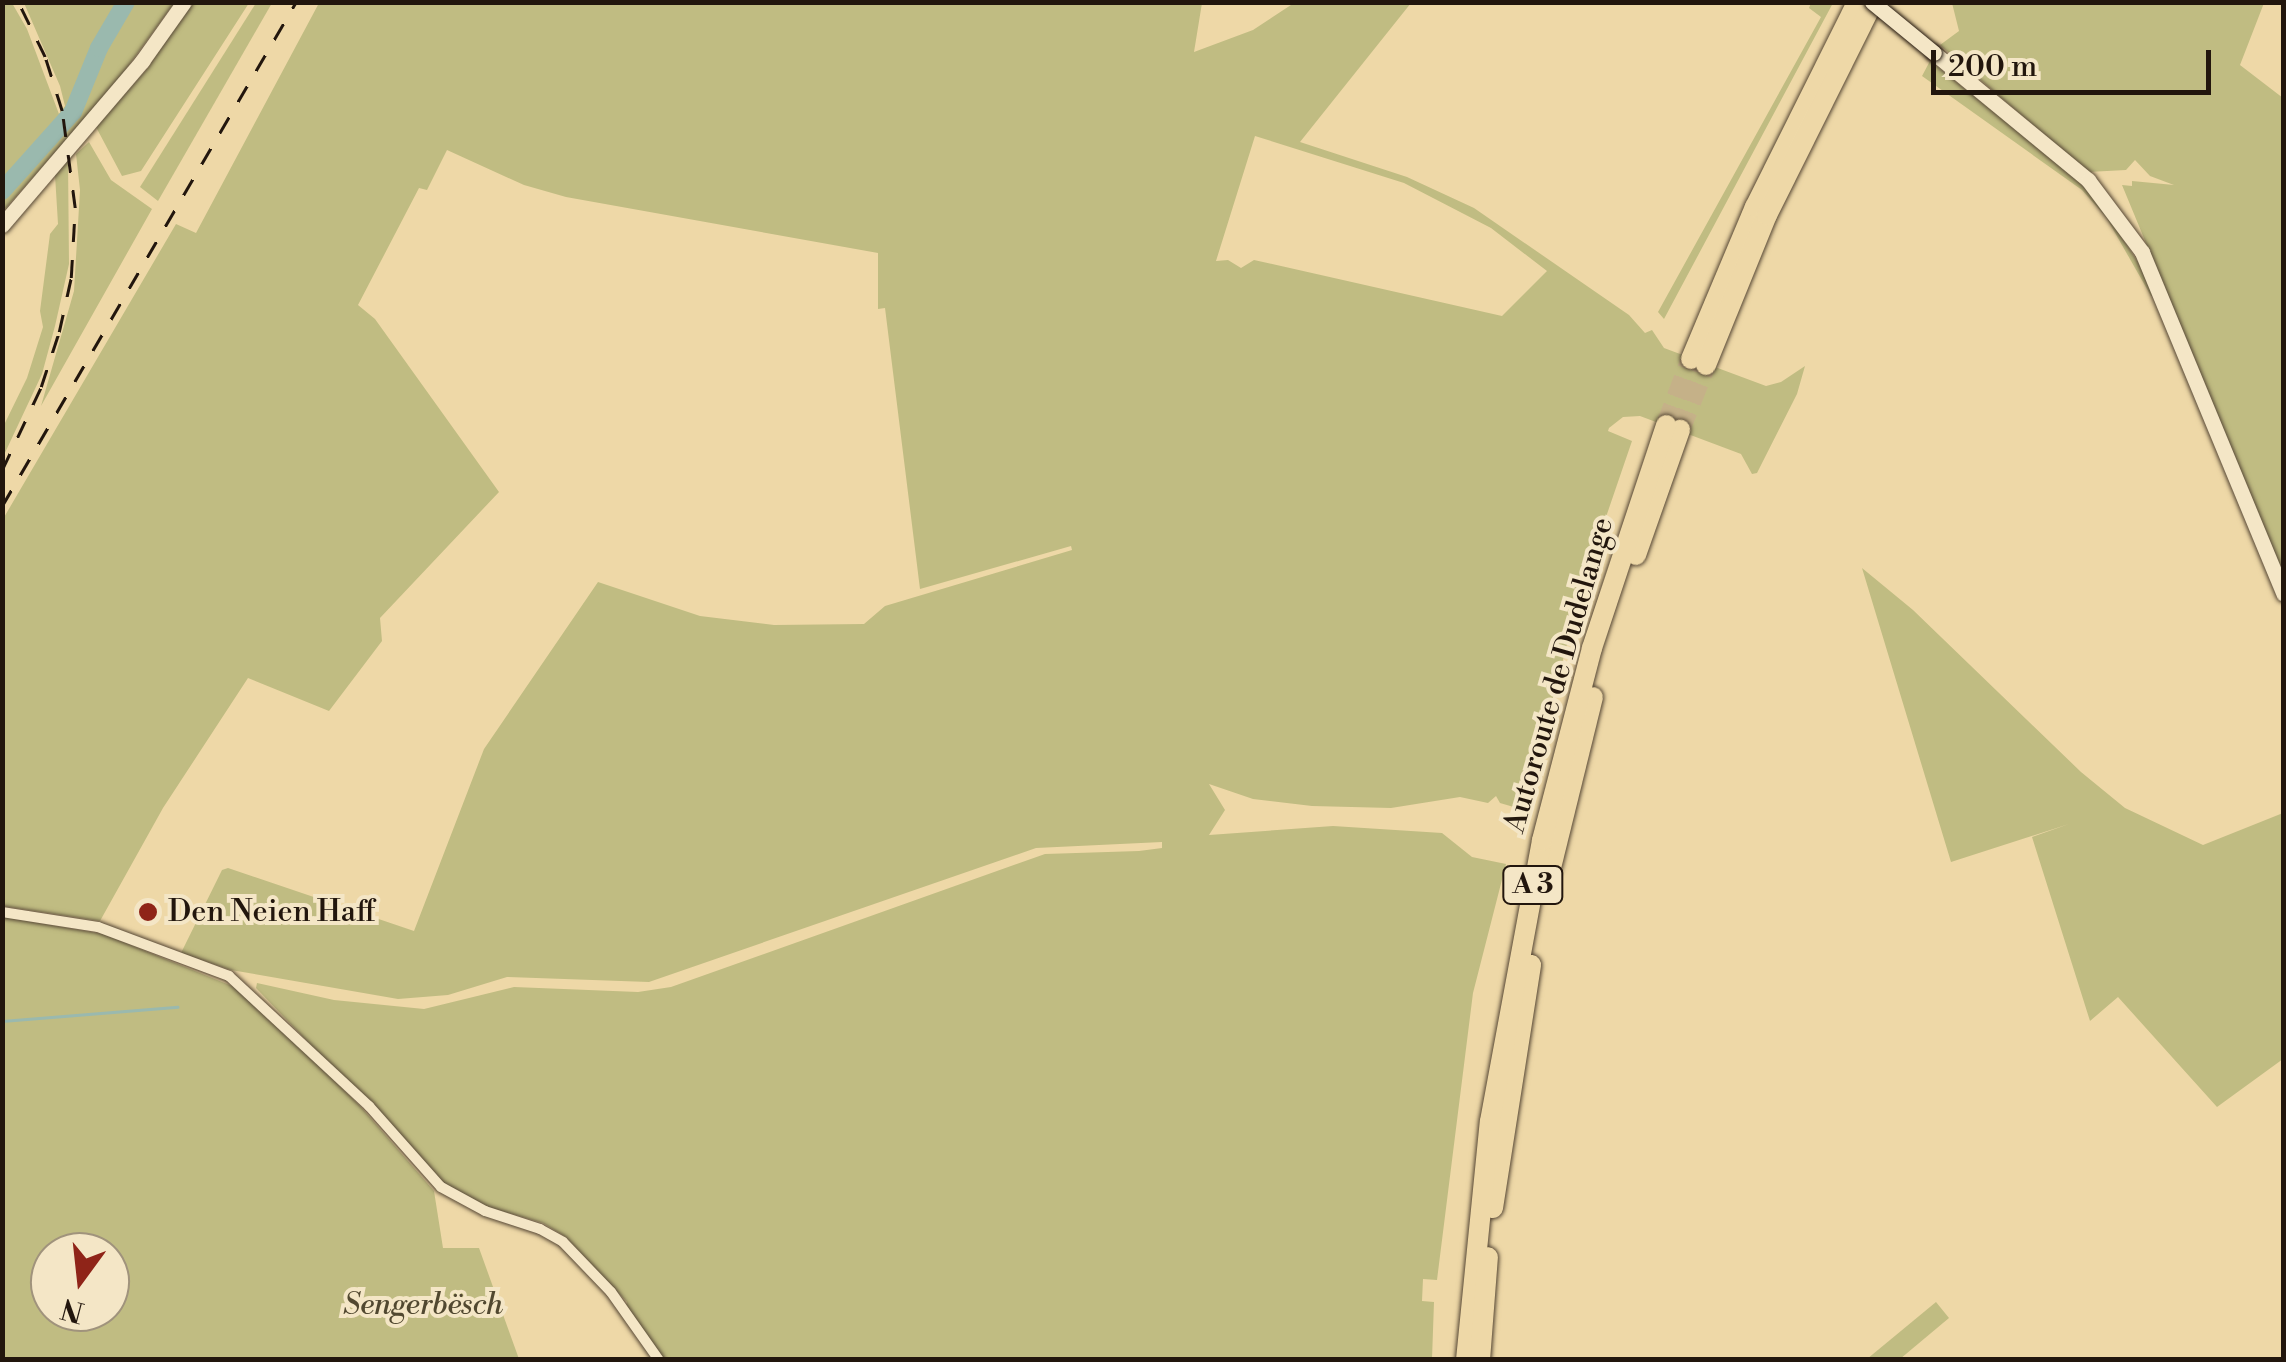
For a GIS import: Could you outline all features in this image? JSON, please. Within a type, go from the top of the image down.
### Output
[{"type":"highway","points":[[1857,2],[1756,207],[1699,362],[1872,2]]},
{"type":"highway","name":"Autoroute de Dudelange","points":[[1466,1360],[1490,1121],[1542,840],[1592,648],[1673,428],[1606,648],[1555,847],[1505,1125],[1480,1360]]},
{"type":"main road","points":[[2,224],[142,61],[184,2]]},
{"type":"main road","points":[[1872,2],[2088,180],[2142,252],[2284,594]]},
{"type":"street","points":[[2,912],[98,927],[229,976],[369,1106],[440,1187],[485,1211],[540,1228],[563,1242],[611,1292],[659,1360]]},
{"type":"green space","points":[[3,3],[12,3],[27,29],[59,114],[65,106],[60,86],[24,3],[174,3],[113,87],[3,211]]},
{"type":"green space","points":[[189,3],[249,3],[141,171],[122,176],[96,127],[148,68]]},
{"type":"green space","points":[[256,3],[272,3],[158,201],[140,187]]},
{"type":"green space","points":[[319,3],[1202,3],[1194,52],[1253,30],[1294,3],[1411,3],[1300,142],[1407,177],[1474,208],[1629,315],[1645,333],[1652,330],[1664,348],[1766,386],[1781,382],[1805,366],[1797,394],[1757,473],[1752,474],[1741,454],[1640,416],[1623,417],[1609,428],[1608,431],[1632,441],[1581,590],[1524,810],[1500,803],[1496,796],[1488,803],[1460,797],[1391,808],[1312,806],[1253,799],[1209,784],[1225,810],[1209,835],[1333,826],[1442,833],[1472,857],[1506,864],[1473,993],[1437,1280],[1423,1279],[1422,1301],[1434,1302],[1432,1359],[659,1359],[624,1312],[627,1302],[566,1237],[543,1223],[488,1207],[444,1183],[256,988],[257,983],[334,1000],[424,1009],[514,987],[638,992],[671,987],[1045,854],[1139,851],[1162,848],[1162,842],[1036,848],[649,982],[507,977],[448,995],[398,999],[231,970],[181,953],[222,870],[228,868],[414,931],[484,749],[598,582],[700,616],[774,625],[864,624],[885,606],[1072,550],[1071,546],[920,589],[885,308],[878,309],[878,253],[566,197],[524,185],[447,150],[427,190],[419,188],[358,305],[375,319],[499,492],[380,618],[382,641],[329,711],[248,678],[163,808],[100,921],[3,906],[3,519],[176,224],[196,233]],"holes":[[[1255,136],[1404,183],[1491,228],[1547,271],[1502,316],[1254,260],[1241,268],[1228,260],[1216,261]]]},
{"type":"green space","points":[[1811,3],[1833,3],[1664,319],[1658,312],[1821,17],[1809,8]]},
{"type":"green space","points":[[1952,3],[2264,3],[2240,65],[2283,98],[2283,574],[2122,185],[2132,186],[2132,181],[2174,185],[2150,176],[2135,160],[2126,170],[2088,172],[1940,45],[1959,31]]},
{"type":"green space","points":[[1930,61],[2091,190],[2158,293],[2151,296],[2106,217],[2082,190],[1922,76]]},
{"type":"green space","points":[[89,142],[111,180],[152,209],[41,406],[74,291],[80,190],[76,154]]},
{"type":"green space","points":[[68,160],[69,264],[42,374],[3,457],[3,427],[27,378],[43,327],[40,311],[50,234],[58,224],[55,175]]},
{"type":"green space","points":[[1862,568],[1913,610],[2081,772],[2125,808],[2203,845],[2283,813],[2283,1059],[2217,1107],[2118,997],[2090,1021],[2032,837],[2069,824],[1951,862]]},
{"type":"green space","name":"Sengerbësch","points":[[3,917],[103,934],[242,990],[360,1106],[434,1191],[443,1248],[479,1248],[519,1359],[3,1360]]},
{"type":"green space","points":[[1936,1302],[1949,1318],[1900,1359],[1867,1359]]},
{"type":"waterway","points":[[2,191],[73,112],[99,48],[126,2]]},
{"type":"waterway","points":[[2,1021],[177,1007]]},
{"type":"tunnel","points":[[1666,425],[1691,359]]},
{"type":"tunnel","points":[[1680,430],[1706,365]]},
{"type":"railway","points":[[2,470],[41,387],[59,332],[71,278],[75,208],[62,111],[45,57],[18,2]]},
{"type":"railway","points":[[2,506],[296,2]]},
{"type":"place","name":"Den Neien Haff","points":[[148,912]]}]
